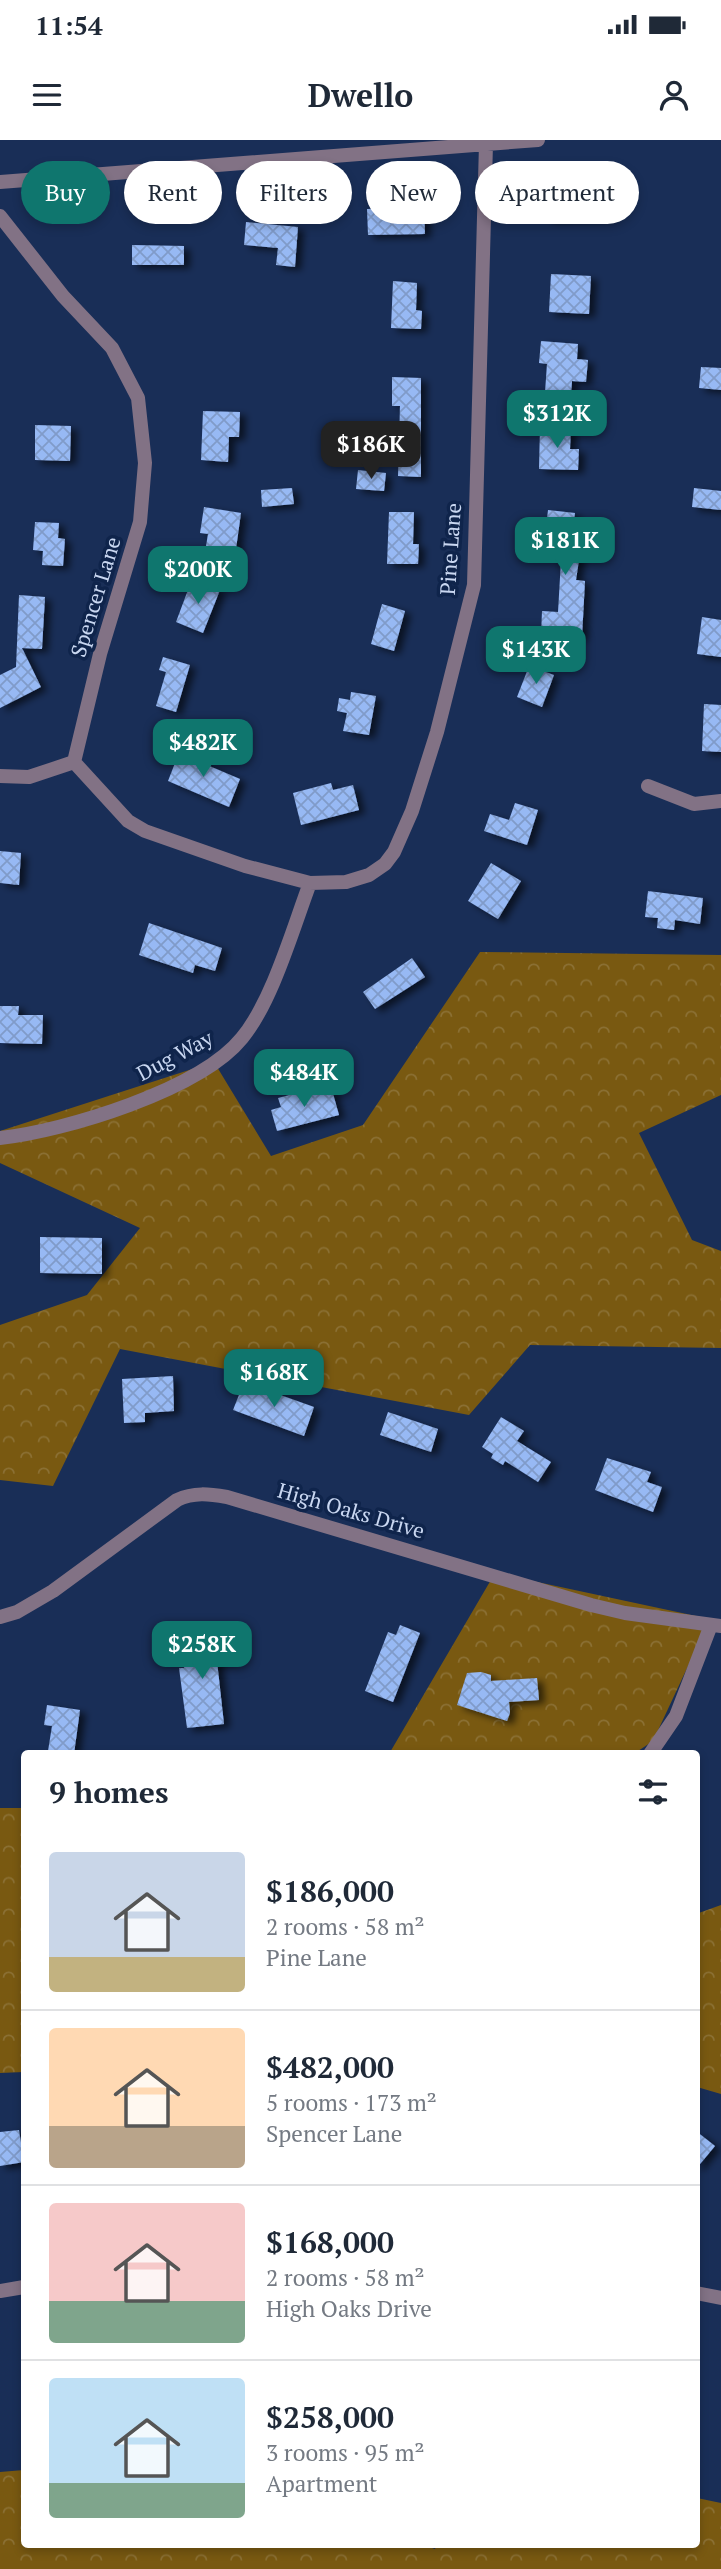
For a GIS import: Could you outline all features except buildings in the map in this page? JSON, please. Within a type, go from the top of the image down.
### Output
[{"type":"street","points":[[0,182],[538,140]]},
{"type":"street","name":"Pine Lane","points":[[310,883],[346,883],[369,875],[385,864],[394,852],[412,811],[436,732],[474,585],[486,144]]},
{"type":"street","name":"Spencer Lane","points":[[0,216],[63,296],[112,348],[138,398],[145,463],[140,522],[100,654],[74,762]]},
{"type":"street","points":[[0,776],[29,777],[74,762],[128,821],[145,831],[245,866],[310,883]]},
{"type":"street","points":[[648,786],[694,804],[721,801]]},
{"type":"street","name":"Dug Way","points":[[0,1138],[81,1121],[113,1111],[178,1083],[228,1053],[242,1038],[268,993],[310,883]]},
{"type":"street","name":"High Oaks Drive","points":[[0,1617],[17,1612],[53,1591],[177,1500],[206,1494],[240,1500],[591,1605],[625,1613],[716,1625]]},
{"type":"street","points":[[653,1750],[676,1716],[716,1625]]},
{"type":"street","points":[[0,2291],[21,2288]]},
{"type":"street","points":[[700,2294],[721,2298]]},
{"type":"green space","points":[[480,952],[721,955],[721,1095],[639,1133],[692,1240],[721,1251],[721,1348],[530,1345],[469,1415],[120,1349],[53,1486],[0,1480],[0,1325],[87,1295],[140,1228],[0,1163],[0,1131],[214,1062],[271,1156],[363,1125]]},
{"type":"green space","points":[[495,1573],[710,1619],[653,1741],[640,1750],[391,1750]]},
{"type":"green space","points":[[0,1808],[21,1808],[21,2072],[0,2073]]},
{"type":"green space","points":[[721,1905],[721,2094],[700,2088],[700,1913]]},
{"type":"green space","points":[[21,2470],[21,2548],[700,2548],[700,2499],[721,2503],[721,2569],[0,2569],[0,2472]]}]
